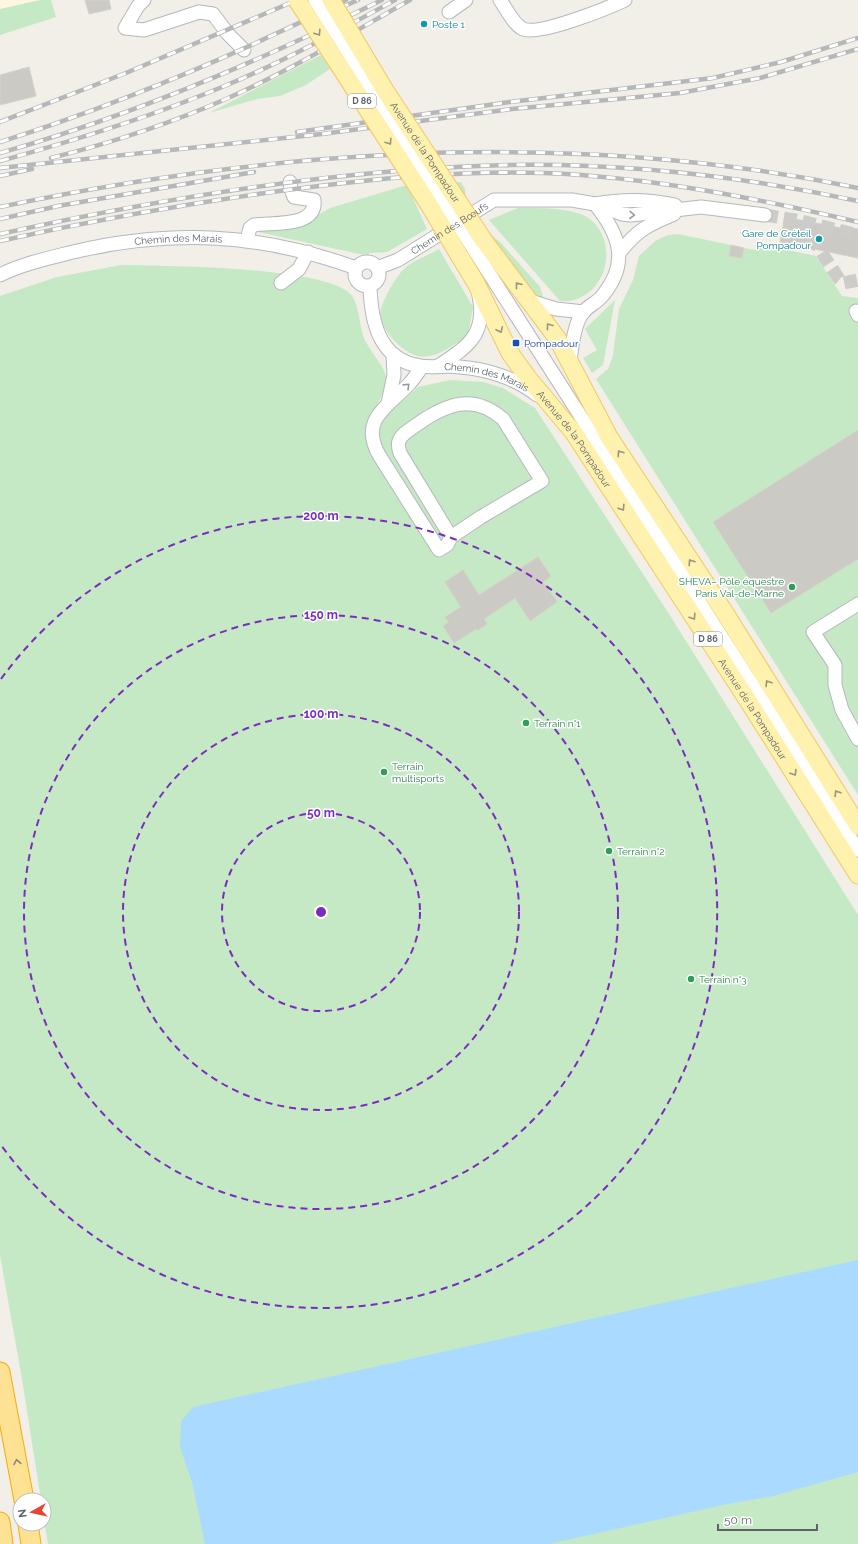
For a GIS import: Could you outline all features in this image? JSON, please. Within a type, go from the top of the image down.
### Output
[{"type":"highway","points":[[0,1372],[22,1492]]},
{"type":"highway","points":[[0,1522],[3,1544]]},
{"type":"highway","points":[[29,1532],[31,1544]]},
{"type":"main road","name":"Avenue de la Pompadour","points":[[297,0],[428,203],[472,248],[505,269],[557,338],[609,438],[725,613],[858,826]]},
{"type":"main road","name":"Avenue de la Pompadour","points":[[330,0],[386,92],[450,190],[472,248],[476,283],[510,353],[528,378],[567,424],[582,446],[749,702],[858,875]]},
{"type":"street","points":[[144,0],[138,6],[125,28],[144,30],[199,12],[213,14],[228,34],[244,50]]},
{"type":"street","name":"Avenue de la Pompadour","points":[[316,0],[472,248],[858,850]]},
{"type":"street","points":[[450,12],[466,0]]},
{"type":"street","points":[[500,0],[520,27],[532,30],[570,21],[625,0]]},
{"type":"street","points":[[247,240],[250,228],[254,226],[296,220],[309,215],[313,211],[314,200],[294,197],[290,182]]},
{"type":"street","name":"Chemin des Bœufs","points":[[377,268],[398,260],[494,200],[558,199],[595,204],[621,199],[662,202],[688,208],[701,207],[765,215]]},
{"type":"street","name":"Chemin des Bœufs","points":[[595,204],[613,229],[620,252]]},
{"type":"street","name":"Chemin des Bœufs","points":[[570,361],[574,334],[584,312],[603,296],[614,279],[620,252],[633,236],[646,226],[688,208]]},
{"type":"street","name":"Chemin des Marais","points":[[0,275],[52,257],[139,239],[209,238],[247,240],[308,252],[356,268]]},
{"type":"street","points":[[281,283],[299,269],[308,252]]},
{"type":"street","points":[[365,262],[372,263],[377,268],[378,279],[370,286],[363,286],[357,282],[355,275],[356,268],[365,262]]},
{"type":"street","name":"Chemin des Marais","points":[[437,366],[461,352],[475,337],[479,324],[481,308],[476,283]]},
{"type":"street","name":"Chemin des Marais","points":[[370,286],[373,321],[384,344],[393,354],[410,364],[422,367],[459,366],[482,370],[512,380],[529,388],[552,407]]},
{"type":"street","points":[[530,302],[556,309],[584,312]]},
{"type":"street","points":[[388,403],[394,376],[393,354]]},
{"type":"street","points":[[422,367],[410,384],[381,410],[373,427],[372,438],[375,448],[439,550],[447,545],[451,537],[481,517],[542,481],[504,419],[482,405],[464,404],[445,407],[405,433],[398,441],[400,452],[451,537]]},
{"type":"street","points":[[858,604],[813,632],[835,665],[835,685],[842,710],[858,739]]},
{"type":"shaded area","points":[[0,0],[49,0],[0,15]]},
{"type":"green space","points":[[40,0],[51,0],[56,17],[0,35],[0,9]]},
{"type":"green space","points":[[321,55],[330,69],[306,85],[280,96],[257,99],[209,113]]},
{"type":"green space","points":[[461,182],[465,189],[466,199],[486,231],[501,243],[540,287],[544,300],[529,290],[485,232],[454,183]]},
{"type":"green space","points":[[407,185],[427,229],[387,252],[369,253],[369,256],[258,232],[259,229],[304,223],[330,208]]},
{"type":"green space","points":[[518,208],[566,210],[591,220],[600,231],[605,244],[606,258],[603,272],[597,284],[587,293],[575,299],[560,301],[489,220]]},
{"type":"green space","name":"SHEVA– Pôle équestre Paris Val-de-Marne","points":[[678,234],[731,245],[729,256],[742,258],[744,248],[755,250],[763,245],[816,256],[842,296],[858,298],[858,795],[596,379],[608,369],[613,355],[619,309],[633,280],[639,256],[655,241],[668,235]]},
{"type":"green space","points":[[439,249],[473,307],[468,335],[451,347],[431,356],[418,356],[400,346],[394,340],[384,327],[380,315],[389,290],[404,269],[416,260]]},
{"type":"green space","name":"Terrain multisports","points":[[121,265],[206,267],[280,273],[313,279],[338,286],[352,296],[355,301],[364,338],[385,373],[385,387],[376,406],[387,415],[418,387],[450,380],[483,382],[503,388],[535,408],[669,614],[858,915],[858,1544],[48,1544],[46,1532],[52,1532],[52,1492],[40,1492],[0,1255],[0,296],[57,277]]},
{"type":"green space","points":[[615,300],[603,365],[592,373],[583,358],[597,350],[585,329]]},
{"type":"water","points":[[858,1260],[858,1472],[773,1496],[727,1504],[549,1544],[205,1544],[192,1482],[180,1447],[181,1421],[193,1407]]},
{"type":"building","points":[[85,0],[109,0],[111,9],[89,14]]},
{"type":"building","points":[[29,67],[36,96],[0,105],[0,75]]},
{"type":"building","name":"Gare de Créteil Pompadour","points":[[785,217],[841,228],[841,226],[858,229],[858,258],[780,242]]},
{"type":"building","points":[[731,245],[744,248],[742,258],[729,256]]},
{"type":"building","points":[[858,430],[858,559],[771,613],[713,522]]},
{"type":"building","points":[[538,557],[551,576],[543,582],[557,602],[530,621],[515,598],[484,619],[487,624],[454,643],[443,626],[449,622],[445,617],[461,607],[445,582],[463,570],[479,595]]},
{"type":"tunnel","points":[[765,215],[801,221],[858,235]]},
{"type":"tunnel","points":[[801,221],[839,279],[844,283],[858,280]]},
{"type":"railway","points":[[0,122],[126,73],[297,0]]},
{"type":"railway","points":[[0,142],[89,112],[176,78],[219,60],[346,0]]},
{"type":"railway","points":[[340,8],[358,0]]},
{"type":"railway","points":[[0,153],[79,129],[195,85],[271,53],[382,0]]},
{"type":"railway","points":[[0,161],[115,127],[227,85],[249,76],[333,34],[395,0]]},
{"type":"railway","points":[[51,158],[140,132],[183,117],[226,99],[297,64],[410,0]]},
{"type":"railway","points":[[297,132],[510,102],[713,78],[781,62],[858,38]]},
{"type":"railway","points":[[0,168],[322,134],[512,109],[680,93],[760,78],[858,49]]},
{"type":"railway","points":[[0,207],[106,187],[213,171],[320,160],[428,153],[536,153],[644,158],[751,169],[858,188]]},
{"type":"railway","points":[[0,234],[170,200],[284,183],[398,171],[506,165],[557,165],[658,170],[759,183],[858,201]]},
{"type":"railway","points":[[0,176],[32,169]]},
{"type":"railway","points":[[0,219],[58,206],[254,172]]},
{"type":"railway","points":[[0,241],[107,219],[251,195],[415,176],[512,172],[584,175],[663,184],[741,197],[858,222]]},
{"type":"place","name":"Poste 1","points":[[424,24]]},
{"type":"place","name":"Gare de Créteil Pompadour","points":[[819,239]]},
{"type":"place","name":"Pompadour","points":[[516,343]]},
{"type":"place","name":"SHEVA– Pôle équestre Paris Val-de-Marne","points":[[792,587]]},
{"type":"place","name":"Terrain n°1","points":[[526,723]]},
{"type":"place","name":"Terrain multisports","points":[[384,772]]},
{"type":"place","name":"Terrain n°2","points":[[609,851]]},
{"type":"place","name":"Terrain n°3","points":[[691,979]]}]
